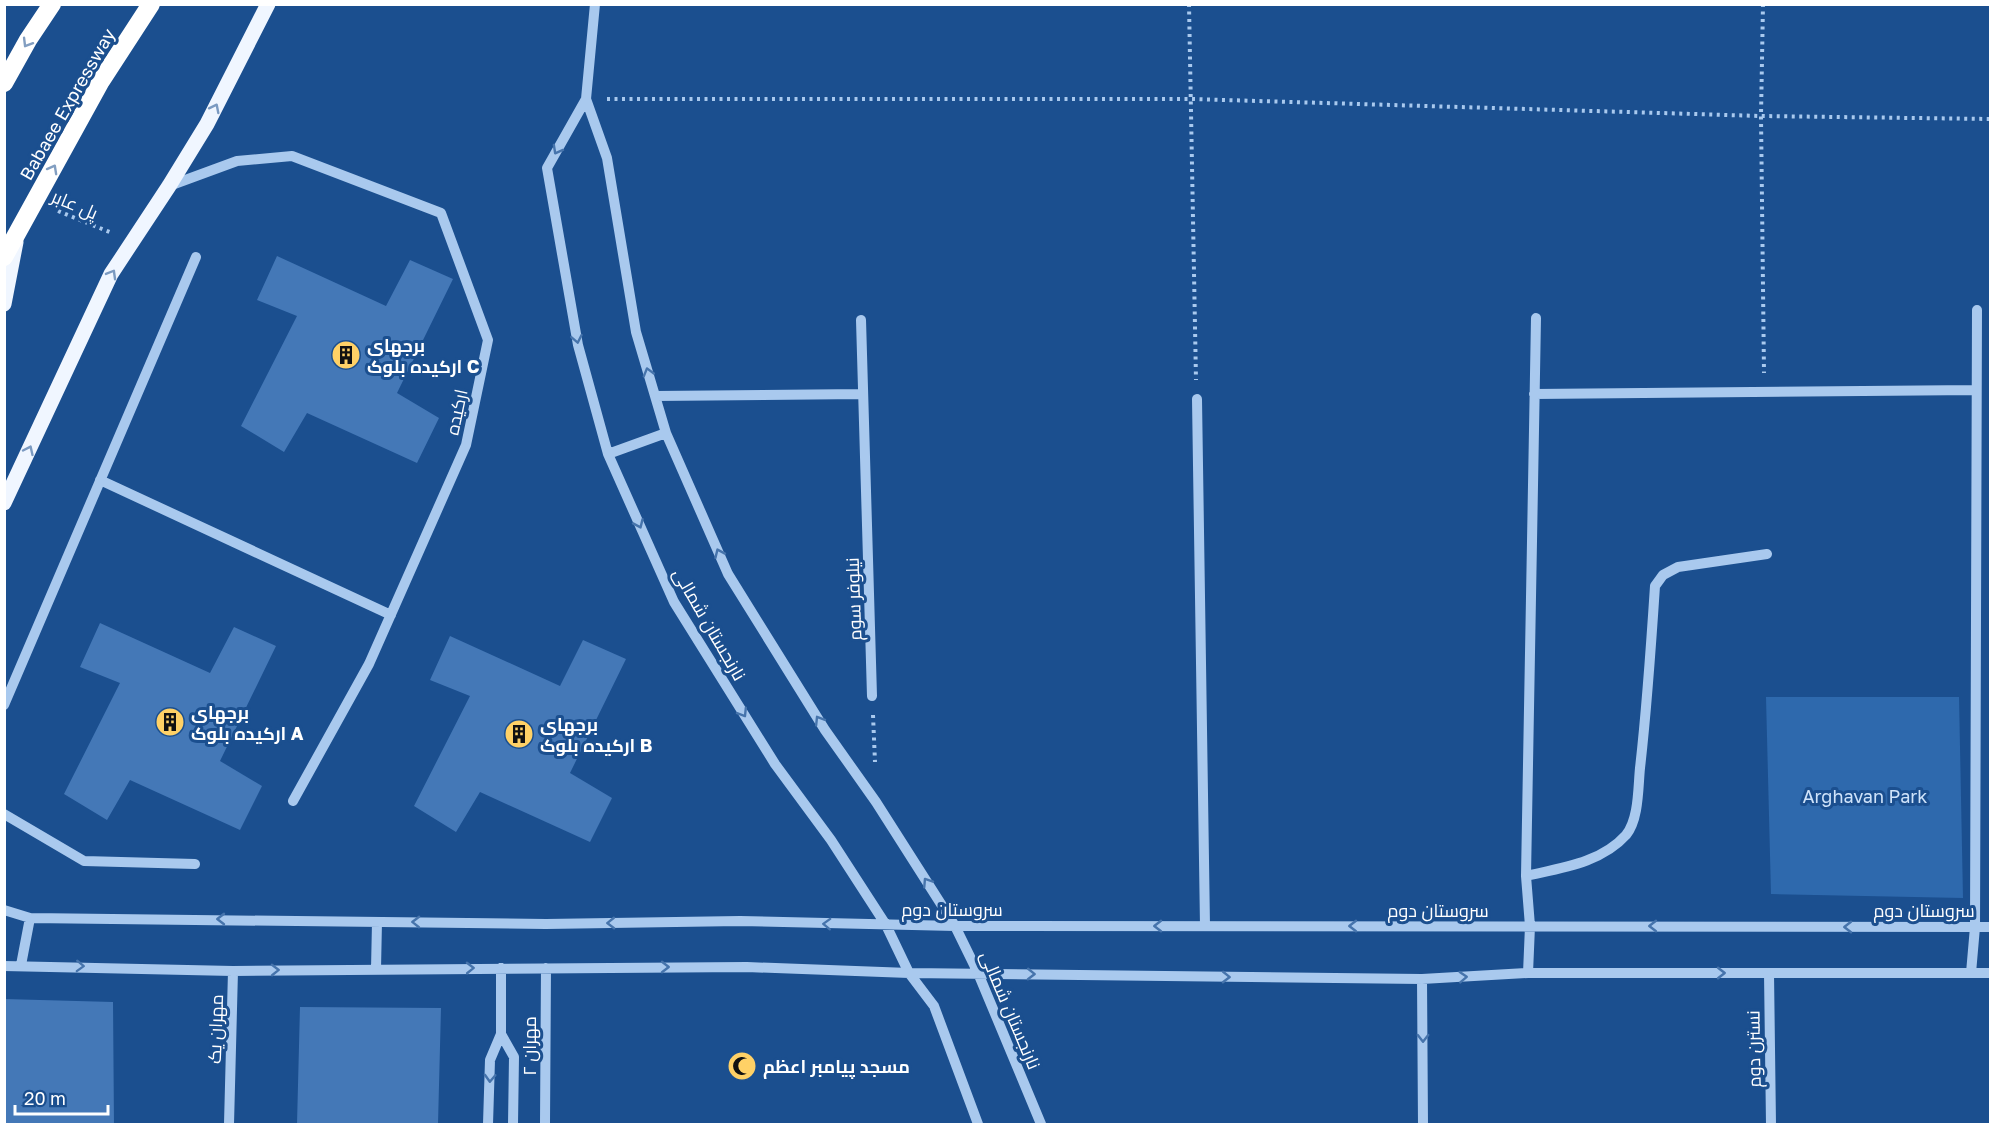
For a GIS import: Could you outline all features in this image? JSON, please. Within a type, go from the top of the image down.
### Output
[{"type":"highway","points":[[4,83],[28,40],[52,4]]},
{"type":"highway","name":"Babaee Expressway","points":[[4,257],[101,81],[151,4]]},
{"type":"main road","points":[[4,503],[111,274],[207,124],[268,4]]},
{"type":"main road","points":[[4,304],[17,234]]},
{"type":"street","name":"نارنجستان شمالی","points":[[595,4],[586,99],[547,168],[578,345],[608,454],[674,603],[775,764],[831,840],[886,925],[909,973],[934,1006],[978,1125]]},
{"type":"street","name":"نارنجستان شمالی","points":[[586,99],[606,158],[636,332],[666,433],[728,574],[825,730],[876,802],[955,926],[978,974],[1041,1125]]},
{"type":"street","name":"ارکیده","points":[[169,186],[237,161],[292,156],[441,213],[488,340],[466,445],[369,664],[293,801]]},
{"type":"street","points":[[4,705],[196,257]]},
{"type":"street","points":[[1971,973],[1975,927],[1977,310]]},
{"type":"street","points":[[1528,974],[1530,926],[1526,876],[1536,318]]},
{"type":"street","name":"نیلوفر سوم","points":[[861,320],[872,696]]},
{"type":"street","points":[[1534,394],[1976,390]]},
{"type":"street","points":[[655,396],[863,394]]},
{"type":"street","points":[[1197,399],[1205,926]]},
{"type":"street","points":[[608,454],[666,433]]},
{"type":"street","points":[[100,480],[391,615]]},
{"type":"street","points":[[1526,876],[1577,864],[1603,854],[1627,833],[1634,815],[1646,718],[1655,586],[1663,575],[1678,567],[1767,554]]},
{"type":"street","points":[[4,814],[84,861],[195,864]]},
{"type":"street","name":"سروستان دوم","points":[[4,910],[30,918],[546,924],[740,921],[955,926],[1990,927]]},
{"type":"street","points":[[21,965],[30,918]]},
{"type":"street","points":[[376,922],[376,969]]},
{"type":"street","points":[[4,966],[233,971],[747,967],[909,973],[1422,979],[1528,974],[1990,973]]},
{"type":"street","points":[[488,1125],[490,1060],[501,1034],[501,968]]},
{"type":"street","name":"مهران ۲","points":[[545,1125],[546,968]]},
{"type":"street","name":"مهران یک","points":[[229,1125],[233,971]]},
{"type":"street","name":"نسترن دوم","points":[[1769,973],[1771,1125]]},
{"type":"street","points":[[1422,979],[1423,1125]]},
{"type":"street","points":[[501,1034],[514,1058],[513,1125]]},
{"type":"path","points":[[1189,4],[1197,399]]},
{"type":"path","points":[[1763,4],[1761,116],[1765,392]]},
{"type":"path","points":[[586,99],[1191,99],[1761,116],[1990,119]]},
{"type":"path","name":"پل عابر","points":[[48,207],[114,234]]},
{"type":"path","points":[[872,696],[876,802]]},
{"type":"green space","name":"Arghavan Park","points":[[1766,697],[1959,697],[1963,898],[1771,894]]},
{"type":"building","name":"برجهای ارکیده بلوک C","points":[[277,256],[386,306],[410,260],[453,279],[397,393],[439,418],[417,463],[307,413],[284,452],[241,426],[297,316],[257,300]]},
{"type":"building","name":"برجهای ارکیده بلوک A","points":[[100,623],[210,673],[234,627],[276,646],[220,761],[262,786],[240,830],[130,780],[107,820],[64,794],[120,683],[80,667]]},
{"type":"building","name":"برجهای ارکیده بلوک B","points":[[450,636],[560,686],[583,640],[626,659],[570,773],[612,798],[590,842],[480,792],[456,832],[414,806],[470,696],[430,680]]},
{"type":"building","points":[[4,999],[113,1002],[114,1124],[4,1124]]},
{"type":"building","points":[[300,1007],[441,1008],[438,1124],[297,1124]]},
{"type":"place","name":"برجهای ارکیده بلوک C","points":[[346,355]]},
{"type":"place","name":"برجهای ارکیده بلوک A","points":[[170,722]]},
{"type":"place","name":"برجهای ارکیده بلوک B","points":[[519,734]]},
{"type":"place","name":"مسجد پیامبر اعظم","points":[[742,1066]]}]
